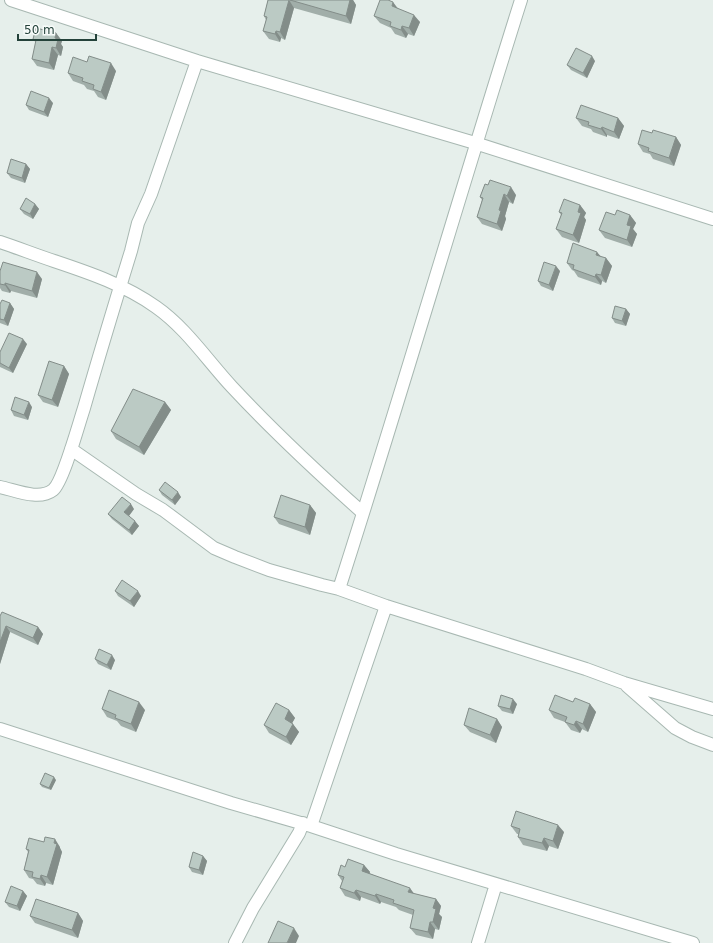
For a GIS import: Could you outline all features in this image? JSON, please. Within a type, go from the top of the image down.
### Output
[{"type":"street","points":[[11,0],[196,61],[475,143],[713,219]]},
{"type":"street","points":[[339,589],[475,143],[521,0]]},
{"type":"street","points":[[0,487],[34,495],[44,494],[53,490],[58,484],[71,449],[121,285],[138,223],[151,194],[196,61]]},
{"type":"street","points":[[1,244],[121,285],[156,307],[181,328],[231,386],[260,416],[363,513]]},
{"type":"street","points":[[71,449],[136,494],[163,510],[214,548],[235,558],[269,570],[339,589],[386,606],[586,669],[624,684],[713,709]]},
{"type":"street","points":[[235,943],[253,908],[299,833],[307,825],[386,606]]},
{"type":"street","points":[[624,684],[675,728],[692,737],[713,745]]},
{"type":"street","points":[[0,729],[231,803],[692,943]]},
{"type":"street","points":[[478,943],[496,884]]},
{"type":"building","points":[[268,0],[289,0],[280,32],[276,31],[275,34],[263,31],[267,17],[264,16]]},
{"type":"building","points":[[290,0],[350,0],[346,16]]},
{"type":"building","points":[[380,0],[388,0],[393,2],[392,6],[414,15],[409,28],[402,26],[401,30],[390,26],[391,22],[374,16]]},
{"type":"building","points":[[36,28],[56,33],[55,38],[58,39],[56,48],[52,47],[49,63],[32,59],[36,40],[33,39]]},
{"type":"building","points":[[576,48],[592,56],[583,73],[567,65]]},
{"type":"building","points":[[89,56],[111,63],[101,92],[93,89],[94,85],[82,81],[83,78],[68,73],[73,57],[87,62]]},
{"type":"building","points":[[31,91],[49,98],[44,112],[26,105]]},
{"type":"building","points":[[581,105],[618,118],[614,132],[602,127],[601,129],[588,125],[589,122],[576,118]]},
{"type":"building","points":[[642,130],[652,133],[653,130],[676,137],[669,158],[648,151],[649,148],[638,144]]},
{"type":"building","points":[[11,159],[26,164],[22,178],[7,173]]},
{"type":"building","points":[[490,180],[511,187],[507,196],[504,194],[499,210],[501,211],[497,224],[477,217],[483,198],[480,197],[485,184],[488,185]]},
{"type":"building","points":[[26,198],[35,204],[30,214],[20,209]]},
{"type":"building","points":[[564,199],[580,205],[578,212],[581,213],[573,235],[556,229],[562,213],[559,212]]},
{"type":"building","points":[[617,210],[630,215],[627,225],[631,226],[627,240],[599,230],[606,212],[615,215]]},
{"type":"building","points":[[573,243],[597,252],[596,255],[606,258],[601,275],[596,274],[595,277],[573,269],[574,265],[567,263]]},
{"type":"building","points":[[3,262],[37,272],[32,291],[5,283],[5,285],[0,284],[0,271]]},
{"type":"building","points":[[544,262],[556,266],[549,285],[538,281]]},
{"type":"building","points":[[2,300],[10,303],[4,320],[0,319],[0,304]]},
{"type":"building","points":[[615,306],[626,309],[622,321],[612,318]]},
{"type":"building","points":[[9,333],[23,339],[9,368],[0,363],[0,352]]},
{"type":"building","points":[[49,361],[64,366],[52,400],[38,395]]},
{"type":"building","points":[[133,389],[165,402],[139,447],[111,431]]},
{"type":"building","points":[[15,397],[29,402],[24,415],[11,410]]},
{"type":"building","points":[[165,482],[178,492],[172,500],[159,490]]},
{"type":"building","points":[[281,495],[310,505],[305,527],[274,517]]},
{"type":"building","points":[[122,497],[131,504],[124,512],[135,521],[129,530],[108,514]]},
{"type":"building","points":[[122,580],[138,591],[130,601],[115,591]]},
{"type":"building","points":[[2,612],[38,627],[33,638],[6,626],[0,642],[0,616]]},
{"type":"building","points":[[99,649],[112,655],[107,665],[95,659]]},
{"type":"building","points":[[109,690],[139,702],[131,724],[115,718],[116,715],[102,709]]},
{"type":"building","points":[[501,695],[513,699],[510,709],[498,706]]},
{"type":"building","points":[[555,695],[573,702],[575,698],[590,704],[583,724],[576,721],[574,725],[565,722],[567,717],[549,710]]},
{"type":"building","points":[[276,703],[289,710],[285,719],[293,724],[286,737],[264,725]]},
{"type":"building","points":[[469,708],[497,719],[490,735],[464,725]]},
{"type":"building","points":[[45,773],[54,777],[49,788],[40,784]]},
{"type":"building","points":[[516,811],[558,825],[553,841],[544,838],[542,843],[518,837],[520,829],[511,826]]},
{"type":"building","points":[[45,837],[55,839],[54,843],[57,844],[47,877],[41,875],[40,879],[32,877],[33,872],[24,870],[29,850],[26,849],[29,838],[44,842]]},
{"type":"building","points":[[193,852],[203,856],[199,870],[189,867]]},
{"type":"building","points":[[348,859],[364,865],[362,871],[410,888],[408,892],[436,899],[433,908],[436,909],[433,922],[430,922],[428,932],[410,928],[414,910],[393,903],[394,900],[376,894],[375,896],[356,890],[354,893],[340,888],[344,877],[338,875],[341,865],[345,867]]},
{"type":"building","points":[[11,886],[23,891],[17,906],[5,902]]},
{"type":"building","points":[[36,899],[78,913],[72,930],[30,916]]},
{"type":"building","points":[[278,921],[294,928],[287,943],[268,943]]}]
